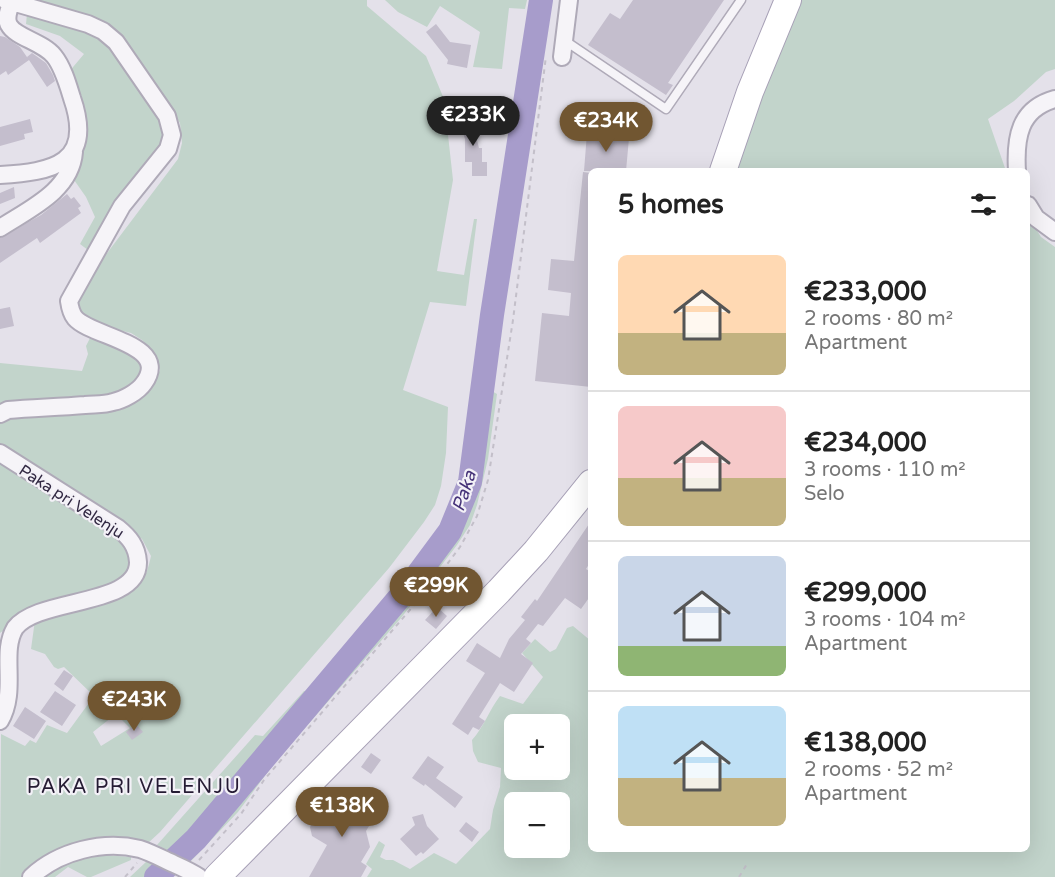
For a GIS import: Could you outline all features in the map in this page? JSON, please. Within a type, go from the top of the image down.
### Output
[{"type":"main road","points":[[724,168],[750,92],[788,0]]},
{"type":"main road","points":[[217,877],[499,591],[537,551],[588,487]]},
{"type":"street","points":[[557,50],[569,0]]},
{"type":"street","points":[[0,228],[51,194],[64,181],[72,165],[79,129],[75,105],[65,76],[54,56],[39,43],[4,27],[8,2],[88,24],[103,31],[116,42],[167,116],[172,135],[168,149],[122,206],[69,301],[70,311],[76,319],[90,329],[139,349],[147,358],[149,371],[144,383],[132,393],[113,402],[8,410],[0,414]]},
{"type":"street","points":[[1017,168],[1016,143],[1022,125],[1030,112],[1040,104],[1055,99]]},
{"type":"street","points":[[0,175],[34,173],[52,168],[67,160],[74,148]]},
{"type":"street","points":[[1030,208],[1036,218],[1055,232]]},
{"type":"street","name":"Paka pri Velenju","points":[[0,453],[118,528],[130,539],[137,553],[138,566],[131,579],[118,590],[104,596],[51,608],[30,616],[15,626],[8,640],[6,651],[9,693],[0,721]]},
{"type":"street","points":[[31,877],[62,856],[83,849],[117,847],[151,853],[192,873]]},
{"type":"lane","points":[[557,50],[666,109],[741,0]]},
{"type":"path","points":[[192,873],[241,814],[264,780],[446,565],[460,547],[477,516],[488,480],[557,50]]},
{"type":"path","points":[[739,877],[747,864]]},
{"type":"path","points":[[125,877],[130,873]]},
{"type":"green space","points":[[14,0],[367,0],[367,6],[426,56],[444,99],[453,180],[437,271],[464,275],[474,219],[477,219],[466,306],[430,302],[403,390],[448,407],[446,453],[441,486],[435,505],[389,568],[160,832],[147,844],[128,842],[24,877],[0,877],[1,734],[25,746],[30,740],[36,743],[47,725],[67,733],[94,696],[64,667],[58,669],[54,667],[45,654],[31,649],[35,620],[121,596],[141,582],[148,569],[151,556],[142,539],[0,446],[0,419],[136,399],[153,385],[160,370],[152,352],[142,340],[131,333],[106,327],[75,313],[74,297],[178,159],[182,143],[180,123],[132,53],[114,33]],"holes":[[[116,714],[130,728],[101,746],[93,732]]]},
{"type":"green space","points":[[385,0],[527,0],[525,9],[509,8],[502,69],[473,67],[480,32],[440,6],[427,27],[398,12]]},
{"type":"green space","points":[[797,0],[1055,0],[1055,69],[1046,72],[1014,101],[988,119],[1005,168],[734,168]]},
{"type":"green space","points":[[27,14],[106,38],[163,118],[167,136],[92,253],[80,244],[95,217],[86,197],[72,177],[68,73],[84,54],[60,36],[26,24]]},
{"type":"green space","points":[[1030,219],[1041,237],[1055,247],[1055,877],[367,877],[372,869],[366,864],[379,841],[385,845],[380,857],[393,860],[410,869],[434,853],[456,864],[490,829],[500,787],[501,768],[478,762],[473,751],[472,740],[500,696],[523,704],[543,677],[522,653],[535,639],[550,652],[556,649],[567,628],[573,626],[588,638],[588,852],[1030,852]]},
{"type":"green space","points":[[91,336],[138,355],[142,365],[139,378],[129,391],[93,399],[0,408],[0,363],[82,371],[88,354],[86,346]]},
{"type":"green space","points":[[490,390],[497,394],[488,459],[470,525],[457,545],[401,618],[276,761],[238,812],[190,862],[182,858],[383,627],[452,540],[471,497],[486,426]]},
{"type":"green space","points":[[0,463],[106,527],[127,547],[133,563],[128,575],[119,583],[28,612],[0,633]]},
{"type":"green space","points":[[304,691],[314,692],[173,853],[157,845],[255,735],[263,736]]},
{"type":"green space","points":[[89,854],[131,857],[131,860],[91,877],[68,867],[55,877],[38,877]]},
{"type":"green space","points":[[147,861],[158,866],[146,877],[130,877]]},
{"type":"building","points":[[633,0],[724,0],[668,83],[673,85],[666,95],[588,45],[610,13],[620,19]]},
{"type":"building","points":[[436,24],[450,42],[471,45],[467,68],[447,64],[448,60],[426,32]]},
{"type":"building","points":[[0,36],[20,47],[29,60],[8,75],[6,71],[0,75]]},
{"type":"building","points":[[32,53],[46,63],[53,75],[55,81],[47,87],[27,57]]},
{"type":"building","points":[[470,113],[479,148],[482,148],[482,162],[487,162],[487,176],[472,176],[472,162],[465,162],[465,139],[458,117]]},
{"type":"building","points":[[30,119],[33,132],[24,134],[25,139],[0,146],[0,127]]},
{"type":"building","points":[[587,133],[629,138],[626,168],[588,168],[588,171],[584,171]]},
{"type":"building","points":[[583,172],[588,173],[588,387],[535,381],[542,313],[569,316],[571,293],[548,290],[551,259],[574,261]]},
{"type":"building","points":[[14,187],[15,198],[0,204],[0,193]]},
{"type":"building","points":[[67,194],[71,199],[74,197],[81,206],[78,208],[81,213],[40,243],[37,238],[0,263],[0,238],[41,215]]},
{"type":"building","points":[[10,307],[14,326],[0,329],[0,309]]},
{"type":"building","points":[[588,525],[588,566],[586,569],[588,570],[588,599],[581,609],[565,598],[543,626],[538,624],[526,639],[531,643],[521,654],[533,663],[514,692],[500,683],[479,717],[485,721],[479,730],[473,727],[468,735],[452,724],[485,673],[466,661],[477,643],[500,658],[509,639],[525,620],[521,617],[535,599],[537,601]]},
{"type":"building","points":[[437,607],[447,616],[436,629],[425,620]]},
{"type":"building","points":[[64,670],[73,676],[63,691],[54,684]]},
{"type":"building","points":[[55,691],[76,705],[62,726],[40,712]]},
{"type":"building","points":[[25,707],[46,721],[34,739],[13,726]]},
{"type":"building","points":[[136,724],[143,732],[132,740],[126,732]]},
{"type":"building","points":[[371,753],[381,760],[371,774],[361,767]]},
{"type":"building","points":[[428,756],[444,767],[436,778],[463,797],[455,808],[425,784],[424,786],[412,778]]},
{"type":"building","points":[[334,791],[375,816],[366,831],[370,847],[361,862],[367,866],[361,877],[309,877],[327,845],[312,836],[310,827]]},
{"type":"building","points":[[423,814],[427,826],[439,839],[423,854],[421,852],[416,856],[400,839],[415,825],[412,817]]},
{"type":"building","points":[[466,822],[479,832],[472,842],[459,831]]},
{"type":"waterway","name":"Paka","points":[[156,877],[196,839],[410,585],[450,531],[470,482],[492,315],[541,0]]},
{"type":"district","name":"PAKA PRI VELENJU","points":[[134,786]]}]
